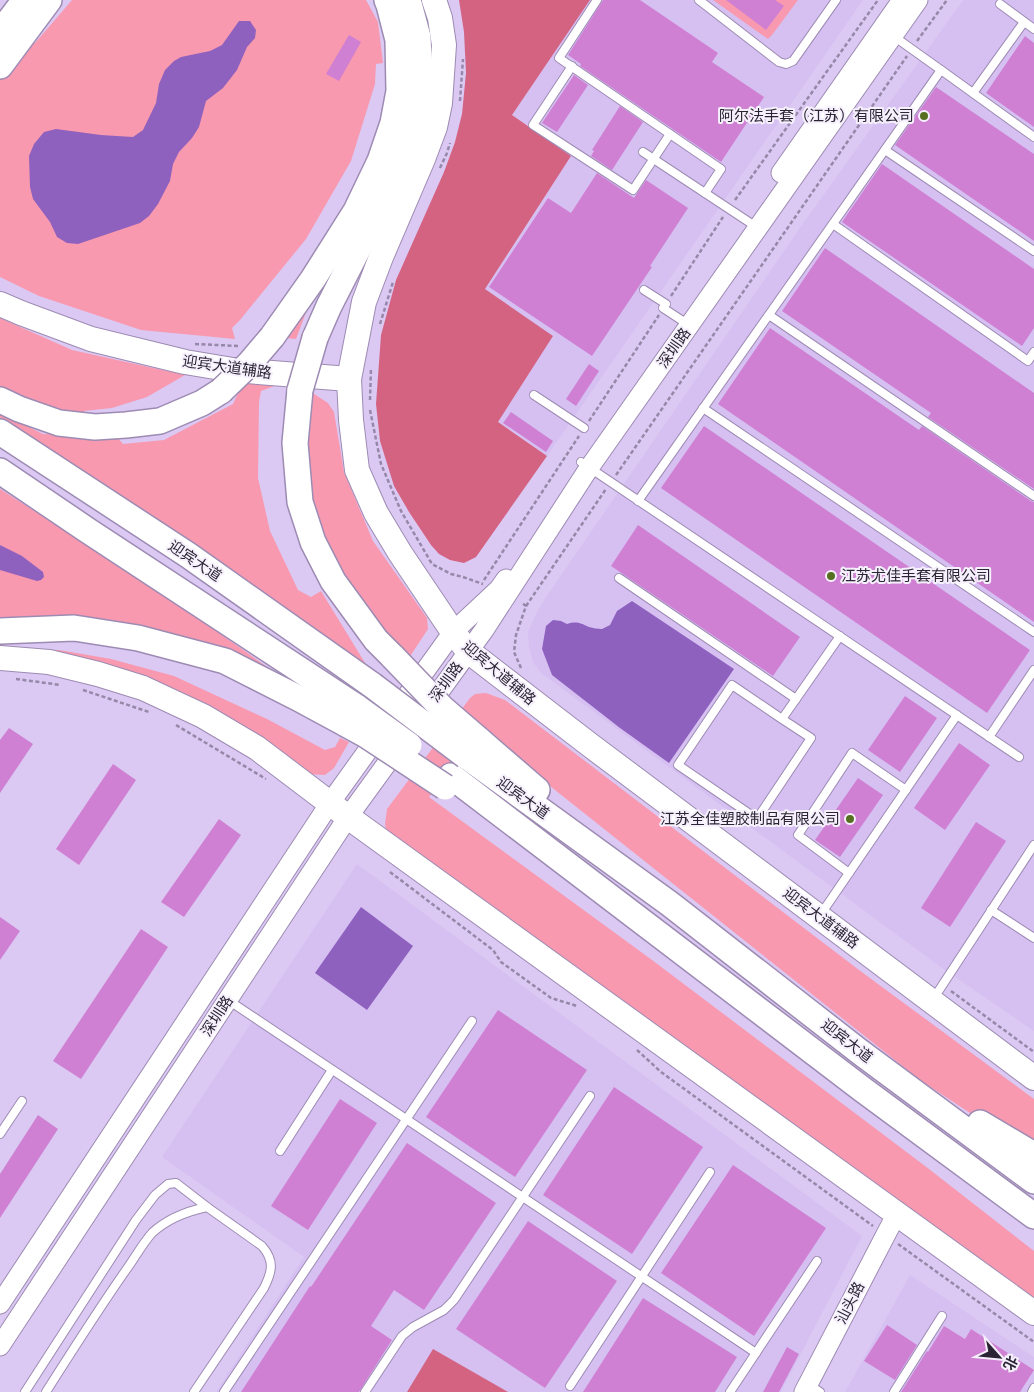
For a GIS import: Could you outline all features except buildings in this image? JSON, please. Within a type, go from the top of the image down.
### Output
[{"type":"highway","points":[[0,400],[59,423],[94,427],[160,421],[202,403],[221,391],[249,364],[272,337],[313,279],[356,211],[380,161],[390,130],[399,91],[398,40],[387,0]]},
{"type":"highway","points":[[408,0],[418,37],[420,78],[416,112],[403,156],[315,338],[300,390],[295,443],[300,502],[313,542],[333,581],[376,640],[442,708],[472,748]]},
{"type":"highway","points":[[0,66],[27,15]]},
{"type":"highway","name":"迎宾大道","points":[[0,432],[188,555],[372,686],[472,748],[860,1052],[1034,1181]]},
{"type":"highway","name":"迎宾大道","points":[[0,471],[448,781],[638,918],[1034,1216]]},
{"type":"highway","points":[[0,631],[74,628],[138,638],[225,662],[296,697],[352,716]]},
{"type":"highway","points":[[860,1052],[1034,1156]]},
{"type":"highway","points":[[862,1088],[1034,1232]]},
{"type":"main road","points":[[349,379],[364,302],[435,127],[440,103],[444,45],[440,18],[434,0]]},
{"type":"main road","name":"迎宾大道辅路","points":[[0,304],[21,314],[91,339],[185,362],[233,370],[349,379],[351,420],[357,470],[376,513],[453,632],[468,651],[590,746],[819,917],[937,993],[1034,1078]]},
{"type":"main road","points":[[4,668],[48,662],[98,674],[143,688],[203,716],[257,748],[339,810],[1034,1313]]},
{"type":"street","name":"深圳路","points":[[887,32],[902,0]]},
{"type":"street","name":"深圳路","points":[[0,1304],[339,810],[453,632],[496,589],[585,465],[887,32],[918,0]]},
{"type":"street","name":"深圳路","points":[[0,1346],[228,1000],[339,810],[468,651],[496,589]]},
{"type":"street","name":"汕头路","points":[[814,1390],[902,1218]]},
{"type":"lane","points":[[597,0],[559,58],[721,168],[705,193]]},
{"type":"lane","points":[[699,0],[779,62],[786,64],[793,61],[836,0]]},
{"type":"lane","points":[[1000,4],[1034,29]]},
{"type":"lane","points":[[973,93],[1024,22]]},
{"type":"lane","points":[[887,32],[1034,136]]},
{"type":"lane","points":[[572,66],[533,125],[633,190],[670,134]]},
{"type":"lane","points":[[638,501],[942,70]]},
{"type":"lane","points":[[885,150],[1034,251]]},
{"type":"lane","points":[[644,152],[753,224]]},
{"type":"lane","points":[[833,224],[1028,361],[1034,352]]},
{"type":"lane","points":[[644,290],[685,322]]},
{"type":"lane","points":[[769,315],[1034,496]]},
{"type":"lane","points":[[534,395],[584,428]]},
{"type":"lane","points":[[703,408],[1034,632]]},
{"type":"lane","points":[[585,465],[1019,756]]},
{"type":"lane","points":[[619,578],[796,699]]},
{"type":"lane","points":[[782,719],[840,636]]},
{"type":"lane","points":[[989,737],[1034,670]]},
{"type":"lane","points":[[732,685],[782,719],[811,738],[757,819],[678,766],[732,685]]},
{"type":"lane","points":[[819,917],[957,715]]},
{"type":"lane","points":[[849,873],[798,835],[852,753],[906,790]]},
{"type":"lane","points":[[937,993],[1034,845]]},
{"type":"lane","points":[[992,910],[1034,938]]},
{"type":"lane","points":[[228,1000],[756,1353]]},
{"type":"lane","points":[[224,1392],[472,1021]]},
{"type":"lane","points":[[280,1151],[332,1070]]},
{"type":"lane","points":[[365,1392],[402,1336],[413,1327],[444,1310],[454,1300],[590,1096]]},
{"type":"lane","points":[[0,1134],[22,1101]]},
{"type":"lane","points":[[570,1386],[710,1172]]},
{"type":"lane","points":[[25,1392],[136,1220],[155,1195],[168,1184],[176,1183],[262,1246],[269,1255],[271,1266],[269,1278],[264,1288],[194,1392]]},
{"type":"lane","points":[[46,1392],[113,1287],[152,1233],[174,1218],[207,1207]]},
{"type":"lane","points":[[730,1392],[817,1261]]},
{"type":"lane","points":[[894,1392],[942,1316]]},
{"type":"lane","points":[[1032,1392],[1034,1388]]},
{"type":"path","points":[[496,589],[584,428],[729,208],[878,0]]},
{"type":"path","points":[[520,668],[514,652],[516,635],[526,606],[947,0]]},
{"type":"path","points":[[195,344],[245,346]]},
{"type":"path","points":[[372,362],[369,408],[381,464],[401,511],[432,564],[451,574],[496,589],[526,606]]},
{"type":"path","points":[[4,668],[62,685]]},
{"type":"path","points":[[80,690],[154,714]]},
{"type":"path","points":[[171,722],[270,782]]},
{"type":"path","points":[[385,868],[493,950],[501,962],[551,998],[577,1006]]},
{"type":"path","points":[[937,993],[1034,1052]]},
{"type":"path","points":[[634,1047],[662,1072],[1034,1342]]},
{"type":"shaded area","points":[[72,0],[366,0],[378,22],[383,63],[376,64],[375,84],[351,161],[306,239],[232,328],[235,339],[141,330],[39,296],[0,277],[0,19],[35,43]]},
{"type":"shaded area","points":[[459,0],[590,0],[512,115],[571,156],[485,289],[553,336],[498,422],[547,456],[476,557],[464,563],[450,560],[439,554],[409,512],[394,486],[380,441],[376,404],[381,335],[396,280],[444,172],[455,142],[462,114],[466,73],[464,32]]},
{"type":"shaded area","points":[[590,0],[863,0],[547,456],[498,422],[485,289],[571,156],[512,115]]},
{"type":"shaded area","points":[[713,0],[798,0],[768,39]]},
{"type":"shaded area","name":"江苏尤佳手套有限公司","points":[[963,0],[1034,0],[1034,1031],[942,968],[541,673],[533,662],[529,647],[528,632],[546,597],[802,225]]},
{"type":"shaded area","points":[[239,21],[250,21],[256,30],[255,38],[247,47],[237,70],[223,88],[206,101],[199,127],[179,152],[173,164],[170,181],[158,204],[149,216],[140,223],[78,244],[67,243],[57,237],[50,222],[33,199],[30,187],[29,156],[34,144],[44,132],[56,129],[133,137],[143,130],[156,103],[159,84],[165,70],[181,57],[210,51],[222,45]]},
{"type":"shaded area","points":[[343,237],[305,315],[296,339],[275,337]]},
{"type":"shaded area","points":[[0,318],[72,350],[185,375],[147,397],[112,408],[84,411],[83,420],[0,395]]},
{"type":"shaded area","points":[[243,382],[280,384],[261,391],[259,402],[258,478],[270,531],[298,590],[311,597],[321,591],[373,676],[0,424],[0,413],[43,434],[117,437],[123,444],[164,440],[233,404]]},
{"type":"shaded area","points":[[305,388],[328,403],[334,412],[344,472],[373,541],[427,618],[428,629],[405,664],[367,622],[304,499]]},
{"type":"shaded area","points":[[0,489],[155,588],[317,702],[214,651],[0,622]]},
{"type":"shaded area","points":[[0,545],[22,556],[43,572],[44,577],[37,581],[0,570]]},
{"type":"shaded area","points":[[632,601],[734,669],[669,763],[552,675],[542,649],[546,626],[553,620],[567,624],[578,623],[602,629],[610,625],[617,611]]},
{"type":"shaded area","points":[[3,642],[3,650],[59,650],[111,659],[174,676],[267,719],[325,750],[335,747],[340,738],[349,742],[334,768],[325,775],[304,774],[203,709],[0,653],[0,643]]},
{"type":"shaded area","points":[[486,693],[505,700],[859,970],[1034,1099],[1034,1151],[970,1113],[920,1080],[482,732],[429,797],[652,960],[929,1169],[1034,1251],[1034,1306],[387,835],[385,824],[387,809],[470,698],[475,694]]},
{"type":"shaded area","points":[[357,864],[862,1236],[781,1392],[216,1392],[304,1257],[162,1157]]},
{"type":"shaded area","points":[[361,907],[413,946],[367,1010],[315,973]]},
{"type":"shaded area","points":[[910,1275],[1034,1357],[1034,1392],[845,1392]]},
{"type":"shaded area","points":[[433,1349],[508,1392],[407,1392]]},
{"type":"place","name":"阿尔法手套（江苏）有限公司","points":[[924,116]]},
{"type":"place","name":"江苏尤佳手套有限公司","points":[[831,576]]},
{"type":"place","name":"江苏全佳塑胶制品有限公司","points":[[850,819]]}]
